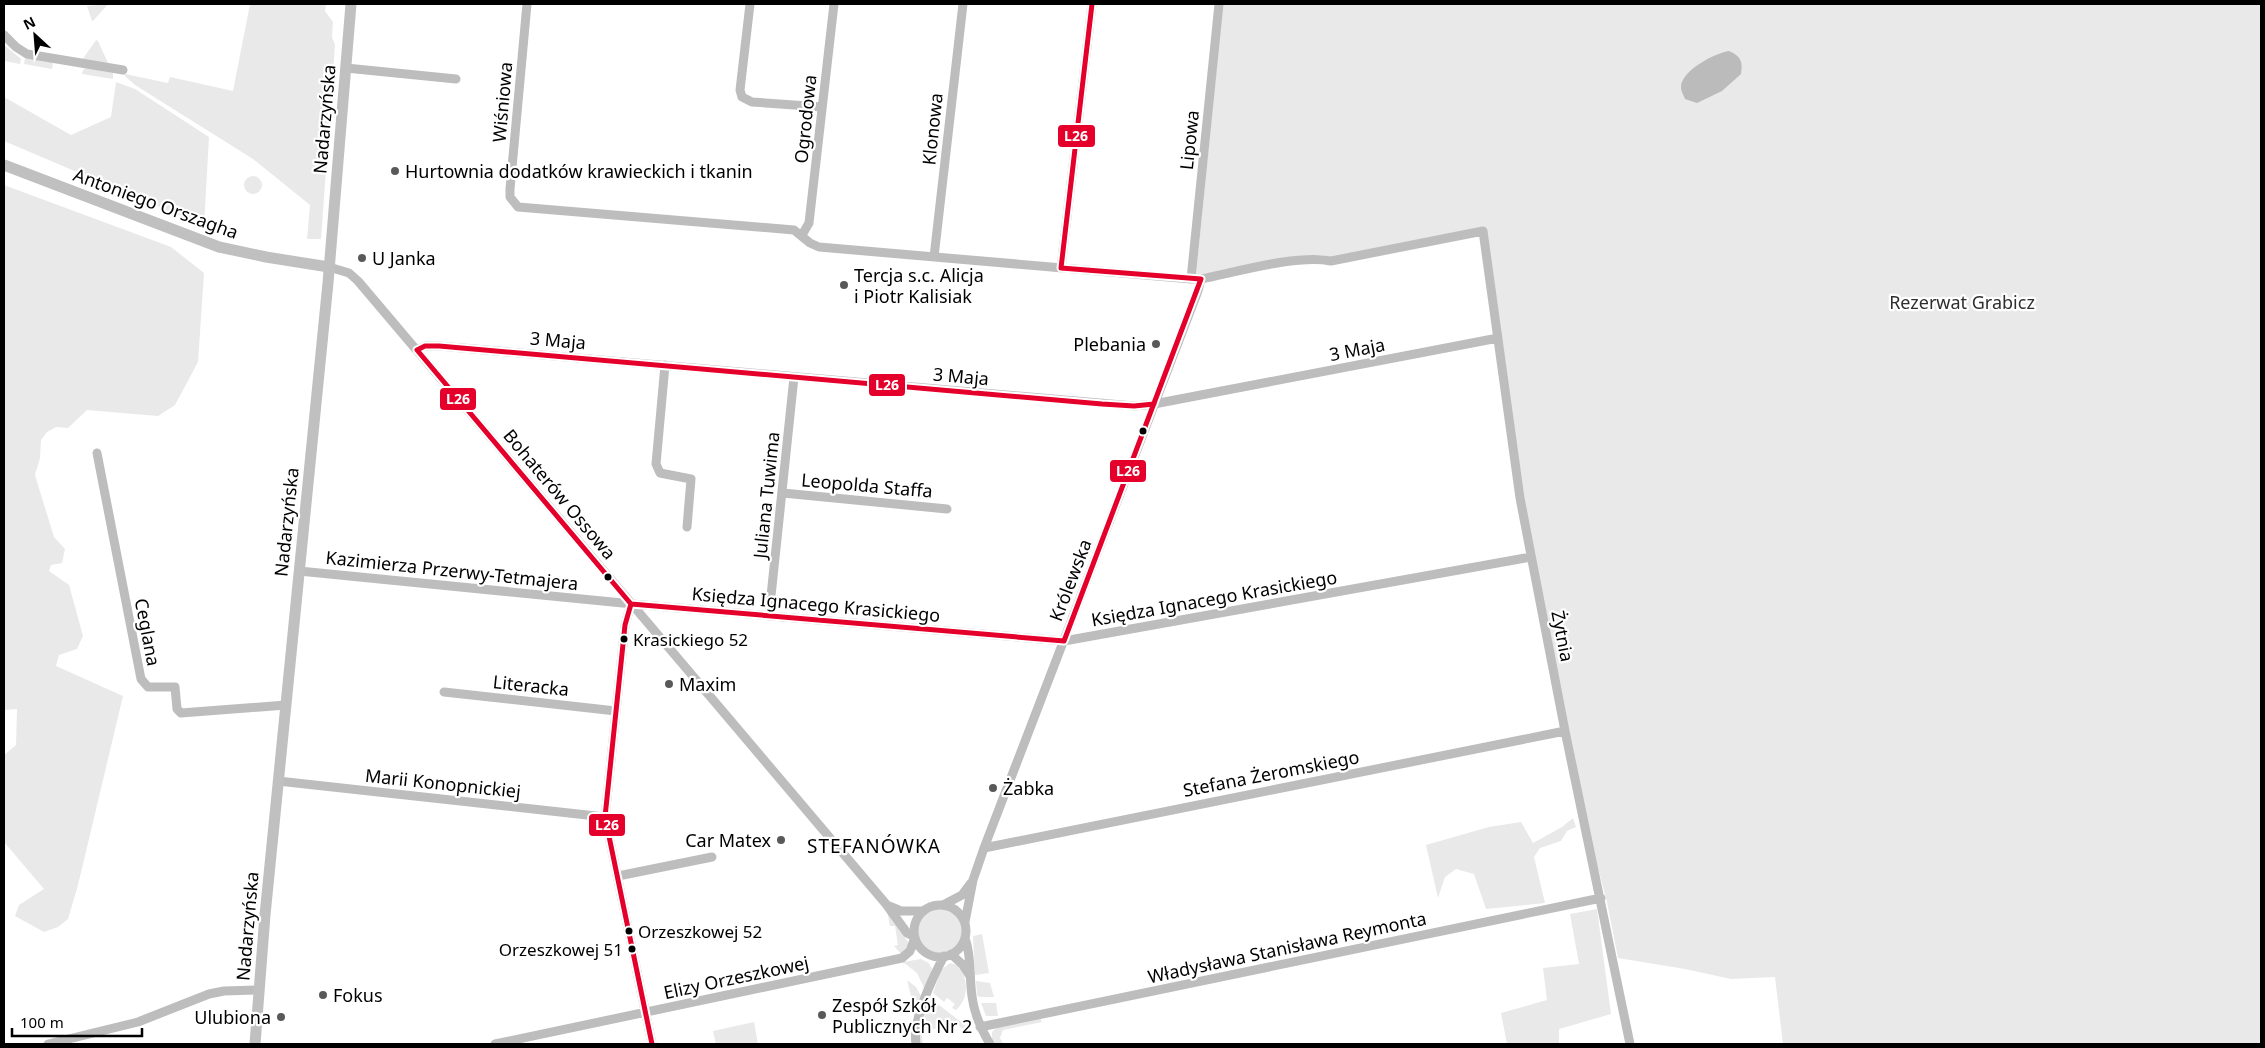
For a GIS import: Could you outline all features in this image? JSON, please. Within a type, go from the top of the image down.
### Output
[{"type":"main road","name":"Nadarzyńska","points":[[255,1044],[278,781],[329,267],[351,4]]},
{"type":"main road","name":"Antoniego Orszagha","points":[[4,165],[220,247],[266,257],[329,267]]},
{"type":"street","name":"Wiśniowa","points":[[527,4],[510,189],[510,197],[513,203],[524,208],[794,230],[802,235]]},
{"type":"street","points":[[750,4],[740,90],[742,97],[752,102],[822,107]]},
{"type":"street","name":"Ogrodowa","points":[[802,235],[809,223],[834,4]]},
{"type":"street","name":"Klonowa","points":[[934,257],[963,4]]},
{"type":"street","points":[[1062,268],[1092,4]]},
{"type":"street","name":"Lipowa","points":[[1196,279],[1219,4]]},
{"type":"street","points":[[4,34],[16,47],[27,54],[124,70]]},
{"type":"street","points":[[346,68],[456,79]]},
{"type":"street","name":"Żytnia","points":[[1196,279],[1299,260],[1318,258],[1331,261],[1484,231],[1520,498],[1565,730],[1630,1044]]},
{"type":"street","points":[[802,235],[810,243],[819,247],[1196,279]]},
{"type":"street","name":"Bohaterów Ossowa","points":[[329,267],[354,276],[913,938]]},
{"type":"street","name":"Królewska","points":[[965,922],[973,880],[984,848],[1198,291],[1196,279]]},
{"type":"street","name":"3 Maja","points":[[417,350],[425,346],[439,346],[1134,406],[1154,404],[1498,338]]},
{"type":"street","points":[[665,366],[656,464],[660,474],[691,479],[687,527]]},
{"type":"street","name":"Juliana Tuwima","points":[[769,615],[794,377]]},
{"type":"street","name":"Ceglana","points":[[97,453],[141,679],[148,687],[175,686],[177,709],[181,713],[286,705]]},
{"type":"street","name":"Leopolda Staffa","points":[[783,493],[947,509]]},
{"type":"street","name":"Księdza Ignacego Krasickiego","points":[[631,604],[1064,641],[1531,557]]},
{"type":"street","name":"Kazimierza Przerwy-Tetmajera","points":[[299,571],[631,604]]},
{"type":"street","points":[[631,604],[625,625],[605,817],[652,1044]]},
{"type":"street","name":"Literacka","points":[[444,692],[616,711]]},
{"type":"street","name":"Stefana Żeromskiego","points":[[984,848],[1565,730]]},
{"type":"street","name":"Marii Konopnickiej","points":[[278,781],[605,817]]},
{"type":"street","points":[[618,876],[712,857]]},
{"type":"street","points":[[886,904],[901,911],[923,911],[943,905],[962,895],[973,880]]},
{"type":"street","name":"Władysława Stanisława Reymonta","points":[[980,1027],[1601,898]]},
{"type":"street","points":[[943,905],[953,908],[965,922],[965,938],[970,959],[972,1000],[980,1027],[990,1044]]},
{"type":"street","points":[[923,911],[914,922],[913,938],[924,952],[930,955],[947,955],[960,948],[965,938]]},
{"type":"street","name":"Elizy Orzeszkowej","points":[[495,1044],[902,958],[910,951],[913,938]]},
{"type":"street","points":[[930,955],[935,962],[937,971]]},
{"type":"street","points":[[947,955],[963,965],[970,976]]},
{"type":"street","points":[[916,1044],[916,1026],[937,971],[947,955]]},
{"type":"street","points":[[48,1044],[138,1022],[208,994],[224,991],[259,990]]},
{"type":"green space","points":[[108,4],[93,21],[92,21],[87,6]]},
{"type":"green space","points":[[250,4],[326,4],[325,11],[333,22],[332,37],[335,45],[321,239],[307,239],[310,205],[253,159],[135,85],[125,76],[125,74],[168,83],[170,77],[233,91]]},
{"type":"green space","name":"Rezerwat Grabicz","points":[[1223,4],[2261,4],[2261,1044],[1783,1044],[1775,977],[1731,979],[1618,958],[1607,902],[1560,724],[1524,500],[1486,229],[1335,257],[1321,255],[1196,275]]},
{"type":"green space","points":[[96,40],[98,41],[108,63],[82,60]]},
{"type":"green space","points":[[4,45],[21,59],[20,64],[4,61]]},
{"type":"green space","points":[[25,58],[53,62],[52,69],[24,64]]},
{"type":"green space","points":[[86,68],[113,73],[113,79],[82,74]]},
{"type":"green space","points":[[116,82],[135,89],[209,137],[204,226],[4,141],[4,97],[71,135],[111,117]]},
{"type":"green space","points":[[253,176],[259,179],[262,185],[259,191],[253,194],[247,191],[244,185],[247,179]]},
{"type":"green space","points":[[4,185],[171,247],[204,273],[198,362],[175,405],[158,416],[87,410],[68,428],[56,427],[47,432],[41,440],[40,458],[35,475],[54,537],[65,549],[62,563],[51,565],[49,571],[69,585],[83,636],[77,649],[59,655],[56,666],[123,696],[78,885],[68,919],[58,927],[44,932],[15,916],[19,905],[44,889],[4,842],[4,755],[16,745],[17,709],[4,710]]},
{"type":"green space","points":[[1573,818],[1576,827],[1567,831],[1561,841],[1540,848],[1534,857],[1545,903],[1486,909],[1474,874],[1456,869],[1445,877],[1438,898],[1426,845],[1489,827],[1521,822],[1533,843],[1562,827]]},
{"type":"green space","points":[[944,909],[956,915],[961,922],[961,940],[956,947],[949,952],[936,953],[928,950],[921,943],[918,927],[921,919],[928,912]]},
{"type":"green space","points":[[1597,909],[1611,1014],[1559,1029],[1559,1044],[1507,1044],[1501,1013],[1547,1000],[1543,968],[1579,964],[1570,914]]},
{"type":"green space","points":[[887,911],[908,942],[907,950],[902,955],[894,946],[898,945],[895,926],[890,926]]},
{"type":"green space","points":[[982,934],[989,973],[975,975],[973,936]]},
{"type":"green space","points":[[921,959],[929,963],[932,969],[925,990],[917,973],[903,962]]},
{"type":"green space","points":[[950,963],[960,966],[966,983],[965,995],[956,1010],[952,1008],[955,1004],[947,998],[944,1002],[933,993],[941,970]]},
{"type":"green space","points":[[907,980],[916,987],[922,998],[918,1008],[914,1010],[906,1006],[912,1000]]},
{"type":"green space","points":[[976,981],[990,983],[994,997],[979,997],[977,995]]},
{"type":"green space","points":[[929,1001],[934,1001],[970,1029],[965,1033],[959,1025],[921,1031],[923,1044],[920,1044],[919,1028]]},
{"type":"green space","points":[[981,1003],[996,1003],[998,1016],[986,1016]]},
{"type":"green space","points":[[1040,1018],[1042,1022],[1003,1030],[1000,1038],[1003,1044],[995,1044],[992,1039],[992,1032],[996,1028]]},
{"type":"green space","points":[[754,1022],[758,1044],[716,1044],[713,1031]]},
{"type":"shaded area","points":[[1729,51],[1740,60],[1742,66],[1741,74],[1722,91],[1697,103],[1685,99],[1681,88],[1686,75],[1707,59]]},
{"type":"transit line","name":"L26","points":[[1061,268],[1092,4]]},
{"type":"transit line","name":"L26","points":[[1061,268],[1201,279]]},
{"type":"transit line","name":"L26","points":[[631,604],[1064,641],[1201,279]]},
{"type":"transit line","name":"L26","points":[[631,604],[417,350],[425,346],[439,346],[1102,404],[1134,406],[1154,404]]},
{"type":"transit line","name":"L26","points":[[631,604],[625,625],[605,817],[652,1044]]},
{"type":"place","name":"Hurtownia dodatków krawieckich i tkanin","points":[[395,171]]},
{"type":"place","name":"U Janka","points":[[362,258]]},
{"type":"place","name":"Tercja s.c. Alicja i Piotr Kalisiak","points":[[844,285]]},
{"type":"place","name":"Plebania","points":[[1156,344]]},
{"type":"place","name":"Krasickiego 52","points":[[624,639]]},
{"type":"place","name":"Maxim","points":[[669,684]]},
{"type":"place","name":"Żabka","points":[[993,788]]},
{"type":"place","name":"Car Matex","points":[[781,840]]},
{"type":"place","name":"Orzeszkowej 52","points":[[629,931]]},
{"type":"place","name":"Orzeszkowej 51","points":[[632,949]]},
{"type":"place","name":"Fokus","points":[[323,995]]},
{"type":"place","name":"Zespół Szkół Publicznych Nr 2","points":[[822,1015]]},
{"type":"place","name":"Ulubiona","points":[[281,1017]]},
{"type":"district","name":"STEFANÓWKA","points":[[874,846]]}]
